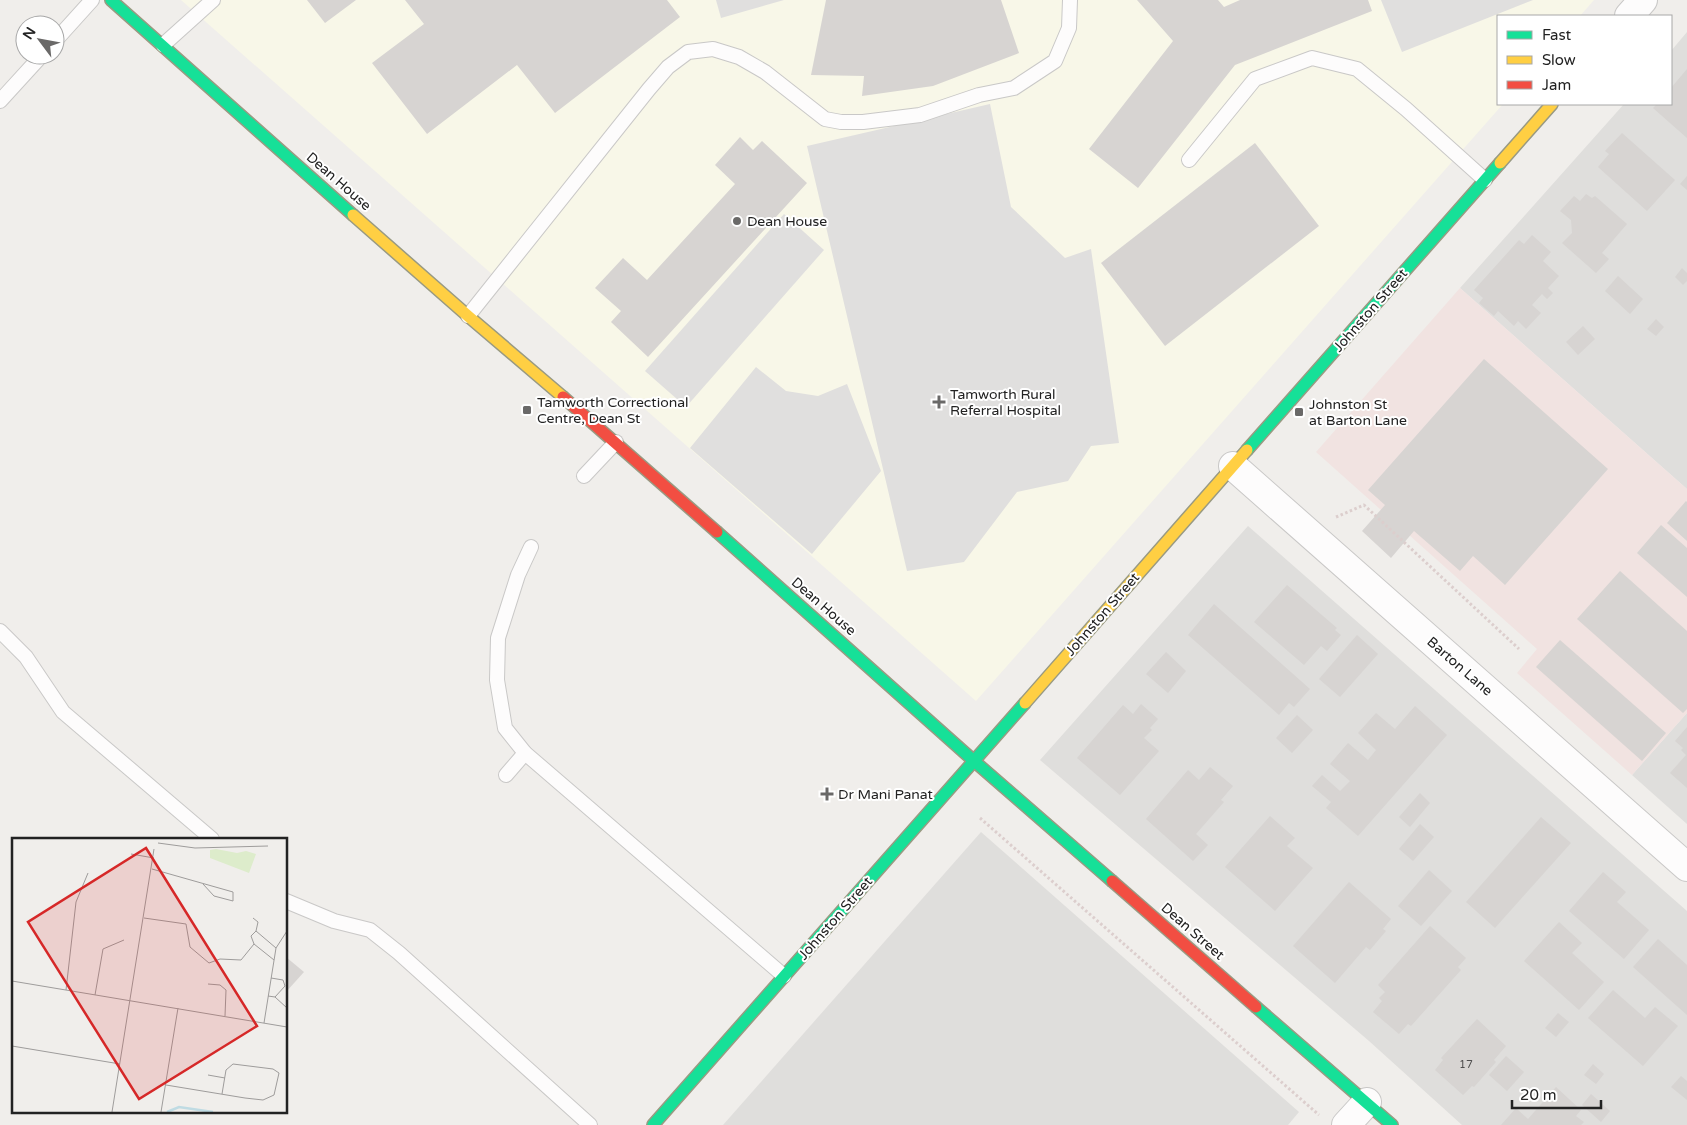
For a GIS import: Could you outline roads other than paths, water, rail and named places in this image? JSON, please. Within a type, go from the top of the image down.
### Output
[{"type":"street","name":"Dean House","points":[[111,0],[468,316],[616,442],[974,761]]},
{"type":"street","points":[[1630,15],[1643,0]]},
{"type":"street","name":"Johnston Street","points":[[654,1125],[1551,105]]},
{"type":"street","name":"Barton Lane","points":[[1233,466],[1687,867]]},
{"type":"street","name":"Dean Street","points":[[974,761],[1392,1125]]},
{"type":"street","points":[[1346,1125],[1367,1102]]},
{"type":"lane","points":[[65,30],[92,0]]},
{"type":"lane","points":[[163,45],[213,0]]},
{"type":"lane","points":[[468,316],[649,88],[668,67],[688,52],[712,49],[739,57],[765,72],[824,119],[841,122],[863,122],[920,115],[979,95],[1014,88],[1055,61],[1068,28],[1070,0]]},
{"type":"lane","points":[[1189,160],[1255,79],[1312,58],[1357,70],[1406,109],[1485,180]]},
{"type":"lane","points":[[0,101],[33,65]]},
{"type":"lane","points":[[584,476],[616,442]]},
{"type":"lane","points":[[531,547],[518,575],[498,638],[497,680],[505,728],[525,754],[784,976]]},
{"type":"lane","points":[[0,631],[26,657],[63,712],[211,838]]},
{"type":"lane","points":[[506,774],[525,754]]},
{"type":"lane","points":[[288,901],[334,921],[370,930],[399,953],[590,1125]]},
{"type":"place","name":"Dean House","points":[[737,221]]},
{"type":"place","name":"Tamworth Rural Referral Hospital","points":[[939,402]]},
{"type":"place","name":"Tamworth Correctional Centre, Dean St","points":[[527,410]]},
{"type":"place","name":"Johnston St at Barton Lane","points":[[1299,412]]},
{"type":"place","name":"Dr Mani Panat","points":[[827,794]]}]
